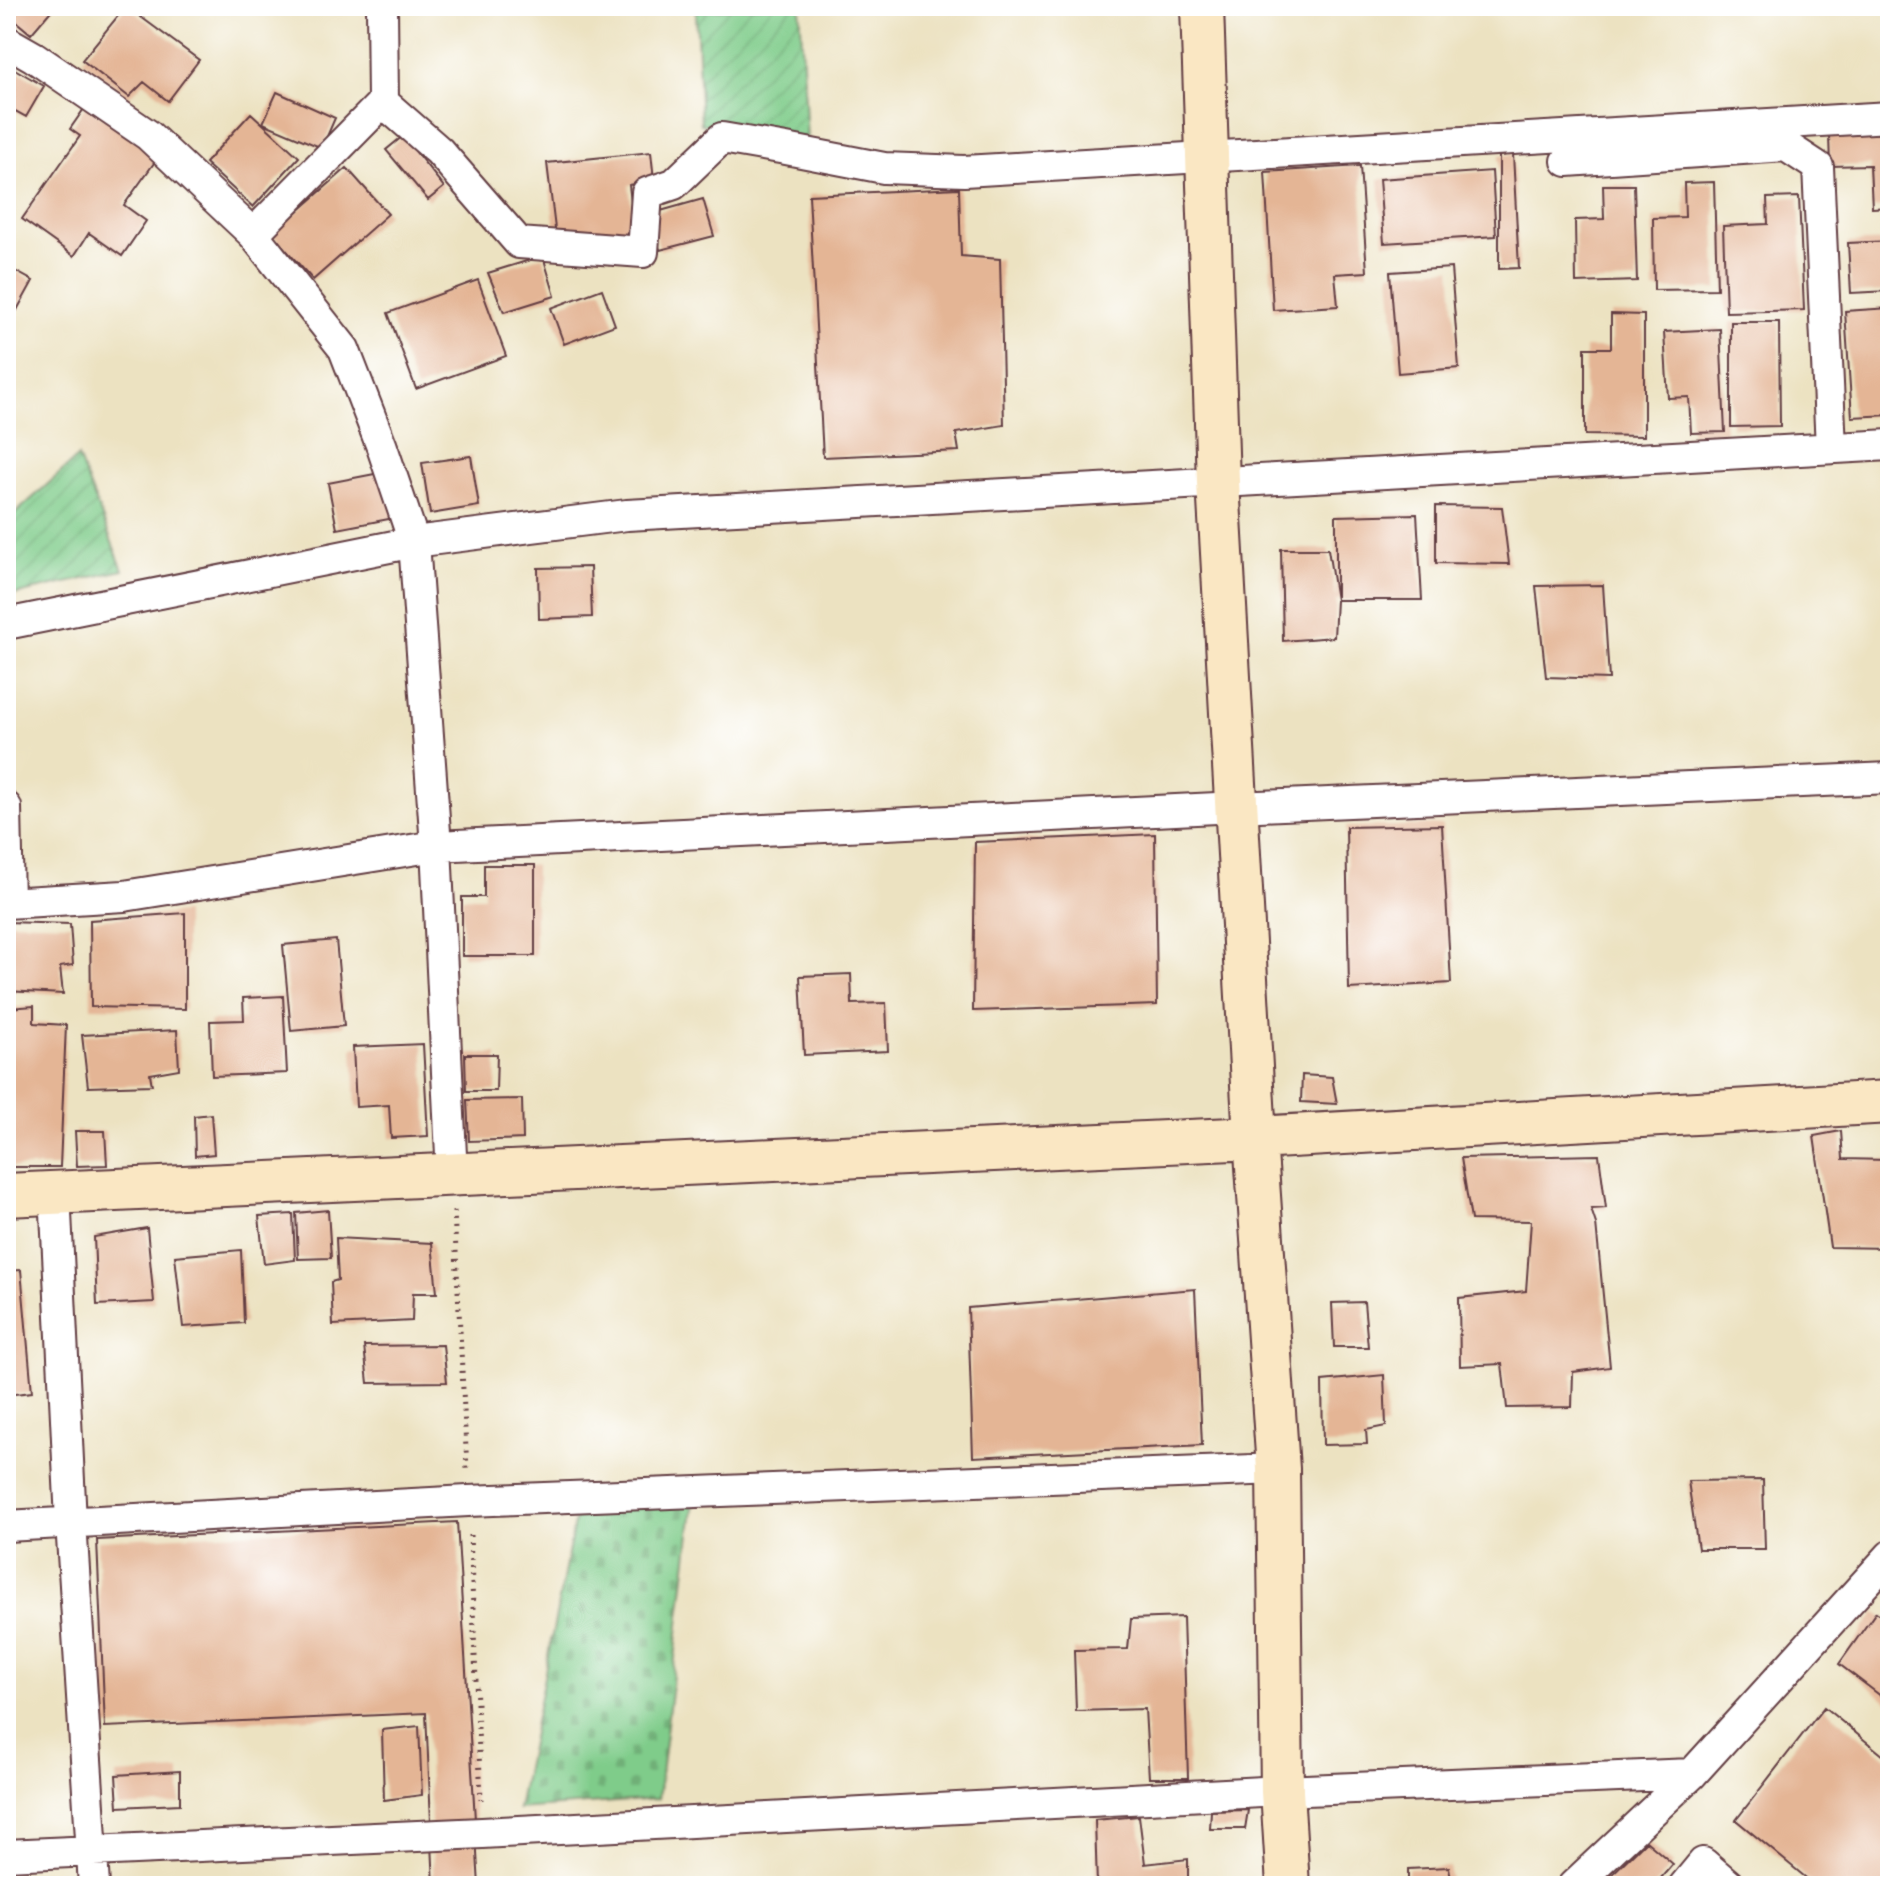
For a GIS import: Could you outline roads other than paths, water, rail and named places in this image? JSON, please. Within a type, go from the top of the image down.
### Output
[{"type":"street","points":[[253,234],[383,102],[382,6]]},
{"type":"street","points":[[1202,6],[1218,482],[1255,1138],[1278,1469],[1282,1791],[1288,1886]]},
{"type":"street","points":[[6,41],[148,135],[253,234],[344,349],[414,542],[436,846],[452,1176]]},
{"type":"street","points":[[383,102],[439,151],[519,243],[643,252],[647,193],[674,184],[722,138],[884,168],[964,171],[1890,117]]},
{"type":"street","points":[[1567,161],[1786,146],[1818,167],[1831,448]]},
{"type":"street","points":[[6,624],[414,542],[627,515],[1890,445]]},
{"type":"street","points":[[6,807],[7,903],[124,896],[436,846],[1890,778]]},
{"type":"street","points":[[6,1195],[1255,1138],[1890,1102]]},
{"type":"street","points":[[55,1192],[71,1522],[94,1886]]},
{"type":"street","points":[[6,1526],[468,1501],[1278,1469]]},
{"type":"street","points":[[1573,1886],[1692,1774],[1890,1556]]},
{"type":"street","points":[[6,1855],[1282,1791],[1692,1774]]},
{"type":"street","points":[[1684,1886],[1703,1863],[1730,1886]]}]
